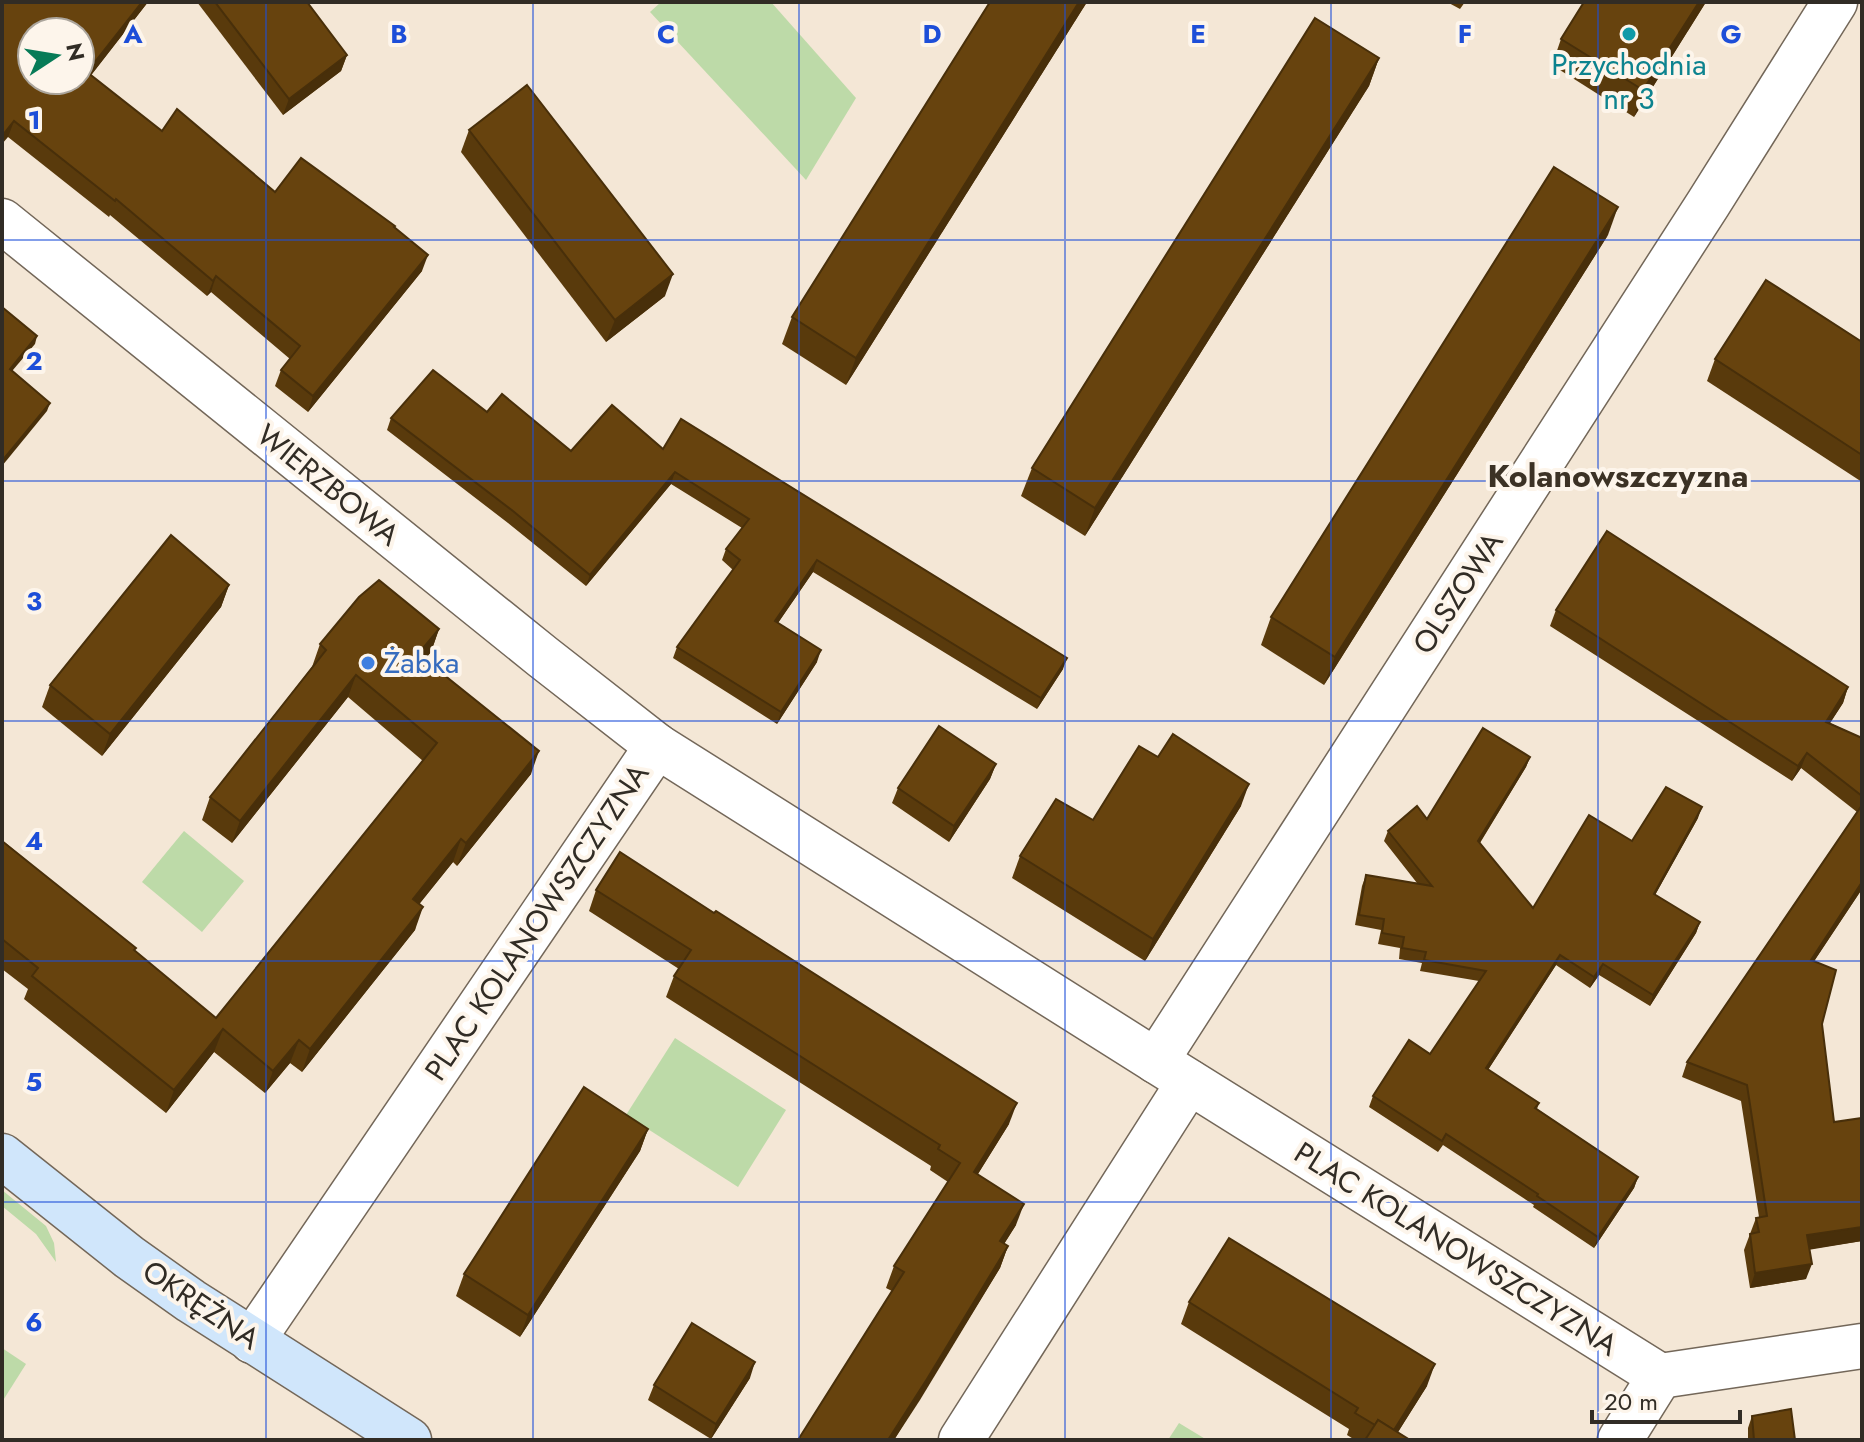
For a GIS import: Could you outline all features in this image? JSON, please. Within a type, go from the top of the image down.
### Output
[{"type":"street","name":"OLSZOWA","points":[[1172,1072],[1835,2]]},
{"type":"street","name":"WIERZBOWA","points":[[2,221],[657,746]]},
{"type":"street","name":"PLAC KOLANOWSZCZYZNA","points":[[252,1341],[657,746],[1660,1376]]},
{"type":"street","points":[[961,1440],[1172,1072]]},
{"type":"street","name":"OKRĘŻNA","points":[[2,1156],[129,1257],[191,1301],[409,1440]]},
{"type":"street","points":[[1620,1440],[1660,1376],[1862,1346]]},
{"type":"green space","points":[[661,2],[771,2],[856,98],[806,180],[650,12]]},
{"type":"green space","points":[[184,831],[244,881],[202,932],[142,882]]},
{"type":"green space","points":[[675,1038],[786,1110],[738,1187],[626,1115]]},
{"type":"green space","points":[[2,1190],[46,1226],[54,1243],[56,1262],[36,1234],[2,1206]]},
{"type":"green space","points":[[2,1348],[26,1364],[2,1402]]},
{"type":"green space","points":[[1179,1423],[1207,1440],[1168,1440]]},
{"type":"building","points":[[2,2],[142,2],[96,61],[96,16],[16,16],[16,96],[96,96],[96,79],[162,131],[177,109],[275,192],[301,158],[395,226],[428,255],[313,396],[281,370],[300,346],[216,276],[213,281],[116,199],[14,121],[2,136]]},
{"type":"building","points":[[215,2],[307,2],[347,55],[289,99]]},
{"type":"building","points":[[990,2],[1079,2],[856,358],[792,317]]},
{"type":"building","name":"Przychodnia nr 3","points":[[1584,2],[1699,2],[1643,90],[1561,39]]},
{"type":"building","points":[[1315,18],[1379,58],[1095,508],[1032,468]]},
{"type":"building","points":[[527,85],[673,274],[615,320],[469,130]]},
{"type":"building","points":[[1554,167],[1618,207],[1335,657],[1271,617]]},
{"type":"building","points":[[1766,280],[1862,342],[1862,455],[1715,359]]},
{"type":"building","points":[[2,307],[37,336],[10,369],[50,403],[2,461]]},
{"type":"building","points":[[433,370],[487,412],[502,394],[571,451],[612,405],[663,449],[681,419],[1067,658],[1041,698],[817,560],[775,621],[821,650],[781,712],[677,647],[740,560],[726,549],[749,519],[675,472],[590,575],[513,511],[391,418]]},
{"type":"building","points":[[1607,531],[1848,687],[1826,722],[1862,738],[1862,796],[1807,753],[1798,766],[1556,610]]},
{"type":"building","points":[[171,535],[229,585],[110,734],[50,685]]},
{"type":"building","points":[[379,580],[439,629],[418,654],[539,751],[466,843],[461,839],[413,899],[423,907],[310,1049],[299,1040],[273,1071],[223,1029],[174,1090],[32,976],[38,968],[2,939],[2,841],[136,948],[134,950],[216,1018],[437,743],[356,675],[240,821],[210,797],[326,650],[320,644],[359,597]]},
{"type":"building","points":[[939,726],[996,764],[954,826],[898,788]]},
{"type":"building","points":[[1483,728],[1530,757],[1478,841],[1533,908],[1589,815],[1632,841],[1666,787],[1702,807],[1654,894],[1700,922],[1653,995],[1603,964],[1594,977],[1560,955],[1486,1068],[1539,1103],[1535,1108],[1638,1177],[1598,1237],[1446,1134],[1442,1141],[1373,1096],[1409,1040],[1430,1054],[1486,971],[1424,960],[1426,952],[1402,948],[1404,937],[1382,933],[1384,919],[1359,915],[1366,875],[1432,886],[1388,831],[1417,806],[1427,819]]},
{"type":"building","points":[[1173,734],[1249,784],[1153,939],[1020,856],[1056,799],[1093,820],[1139,746],[1158,757]]},
{"type":"building","points":[[1862,805],[1862,882],[1811,960],[1836,970],[1822,1024],[1834,1122],[1862,1118],[1862,1227],[1807,1235],[1812,1264],[1755,1273],[1750,1234],[1759,1232],[1756,1218],[1767,1216],[1747,1085],[1687,1062]]},
{"type":"building","points":[[620,852],[1017,1103],[974,1172],[1024,1204],[1000,1241],[1008,1246],[888,1440],[798,1440],[904,1272],[894,1266],[960,1163],[938,1149],[940,1145],[674,976],[691,950],[596,890]]},
{"type":"building","points":[[584,1087],[648,1129],[528,1315],[464,1274]]},
{"type":"building","points":[[1229,1238],[1435,1364],[1394,1430],[1378,1420],[1375,1425],[1355,1413],[1358,1408],[1189,1302]]},
{"type":"building","points":[[692,1323],[755,1362],[716,1424],[654,1385]]},
{"type":"building","points":[[1791,1409],[1795,1440],[1754,1440],[1752,1416]]},
{"type":"building","points":[[1378,1420],[1410,1440],[1365,1440]]},
{"type":"place","name":"Przychodnia nr 3","points":[[1629,34]]},
{"type":"place","name":"Żabka","points":[[368,663]]},
{"type":"district","name":"Kolanowszczyzna","points":[[1618,476]]}]
